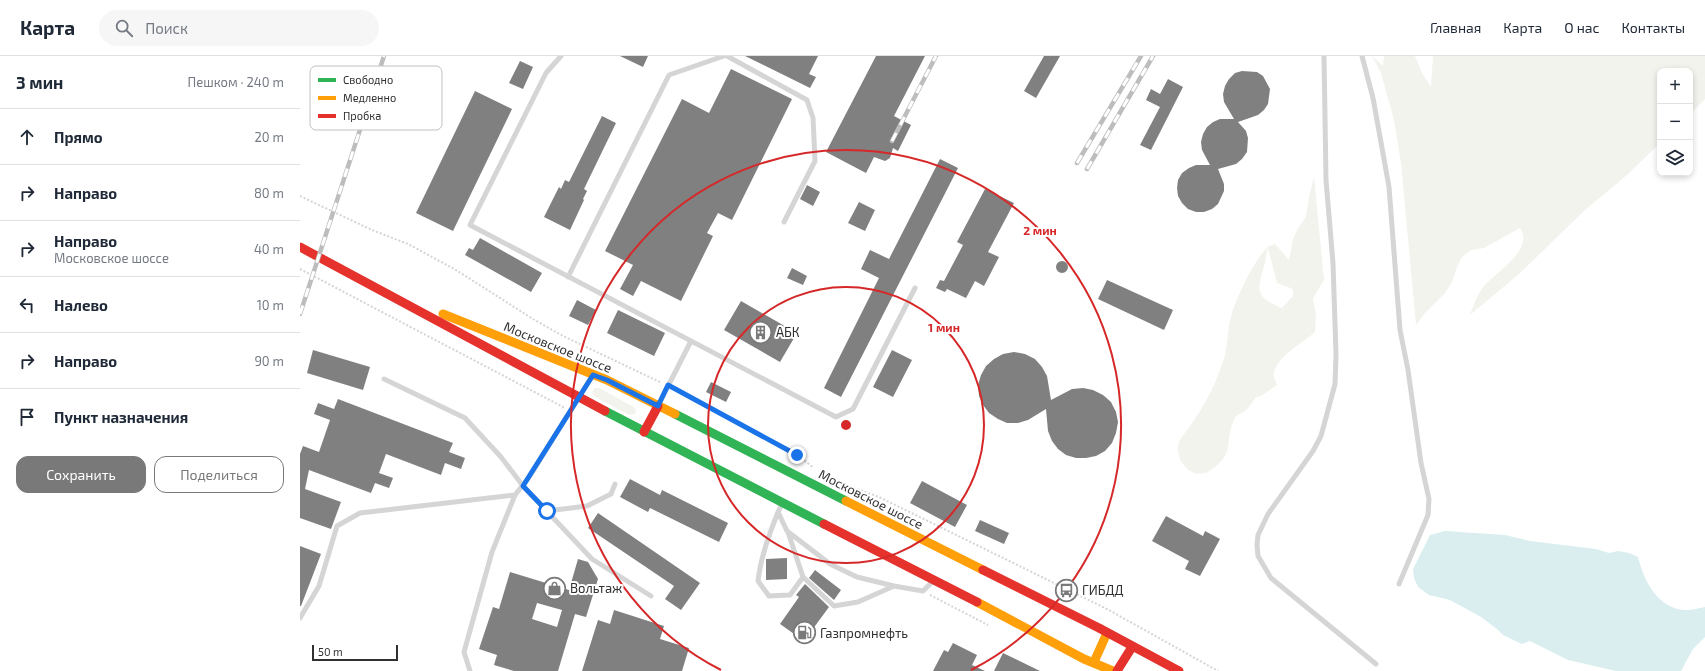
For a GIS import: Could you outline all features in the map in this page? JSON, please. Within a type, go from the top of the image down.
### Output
[{"type":"main road","name":"Московское шоссе","points":[[300,247],[371,284],[578,398],[644,432],[780,508],[934,580],[1084,659],[1092,667],[1113,671]]},
{"type":"main road","name":"Московское шоссе","points":[[371,284],[607,380],[1107,632],[1132,648],[1179,671]]},
{"type":"main road","points":[[644,432],[658,406]]},
{"type":"main road","points":[[1092,667],[1107,632]]},
{"type":"main road","points":[[1117,671],[1132,648]]},
{"type":"lane","points":[[561,56],[546,73],[470,225],[836,417],[853,409],[915,288]]},
{"type":"lane","points":[[568,277],[669,75],[725,56],[808,100],[812,118],[815,162],[784,222]]},
{"type":"lane","points":[[1324,56],[1326,180],[1334,263],[1336,354],[1335,384],[1321,436],[1313,451],[1268,514],[1258,535],[1256,545],[1258,556],[1271,578],[1376,664]]},
{"type":"lane","points":[[1362,56],[1373,98],[1389,187],[1400,330],[1408,370],[1421,463],[1429,499],[1428,515],[1399,584]]},
{"type":"lane","points":[[658,406],[691,341]]},
{"type":"lane","points":[[470,671],[464,652],[492,552],[515,495],[523,486],[593,375]]},
{"type":"lane","points":[[384,378],[465,418],[501,456],[523,486],[592,559],[651,596]]},
{"type":"lane","points":[[547,511],[587,506],[611,494],[615,484]]},
{"type":"lane","points":[[300,618],[319,586],[337,526],[360,513],[515,495]]},
{"type":"lane","points":[[780,508],[803,577],[834,606],[858,602],[894,586]]},
{"type":"lane","points":[[780,508],[764,546],[760,561],[758,581],[769,596],[790,595],[803,577]]},
{"type":"lane","points":[[787,531],[830,564],[857,577],[923,591],[934,580]]},
{"type":"path","points":[[300,196],[372,230],[408,244],[456,270],[533,319],[563,336],[668,385],[797,455],[818,472]]},
{"type":"path","points":[[854,488],[879,497],[1107,609],[1218,671]]},
{"type":"shaded area","points":[[1372,56],[1383,66],[1384,56],[1415,56],[1422,73],[1431,87],[1433,56],[1705,56],[1705,99],[1693,111],[1693,68],[1657,68],[1657,146],[1627,175],[1585,210],[1519,274],[1470,315],[1476,298],[1483,287],[1513,259],[1519,251],[1523,236],[1520,228],[1484,248],[1471,250],[1462,257],[1453,280],[1445,293],[1426,312],[1416,325],[1401,163],[1394,120],[1381,73]]},
{"type":"shaded area","points":[[1314,177],[1324,280],[1313,298],[1316,315],[1315,332],[1285,355],[1280,361],[1274,373],[1274,378],[1277,385],[1261,396],[1256,397],[1246,410],[1237,415],[1231,427],[1227,452],[1219,464],[1205,473],[1199,474],[1193,472],[1180,460],[1178,454],[1178,444],[1210,394],[1217,377],[1224,359],[1230,322],[1236,301],[1256,261],[1268,247],[1275,244],[1289,260],[1293,239],[1298,228],[1306,217]],"holes":[[[1268,248],[1277,283],[1293,289],[1293,296],[1282,308],[1267,300],[1260,292],[1260,282]]]},
{"type":"shaded area","points":[[594,388],[599,388],[634,407],[636,411],[635,414],[629,415],[595,397],[592,393]]},
{"type":"shaded area","points":[[1445,531],[1505,535],[1530,541],[1596,549],[1609,553],[1618,551],[1629,553],[1638,557],[1648,584],[1660,600],[1677,609],[1687,610],[1705,607],[1705,637],[1693,649],[1681,671],[1616,671],[1568,660],[1530,641],[1522,644],[1503,635],[1481,617],[1450,600],[1429,595],[1418,587],[1414,578],[1413,569],[1430,535]]},
{"type":"building","points":[[620,56],[648,56],[643,67]]},
{"type":"building","points":[[745,56],[818,56],[809,74],[816,77],[810,88]]},
{"type":"building","points":[[876,56],[925,56],[894,116],[911,125],[898,151],[893,148],[890,158],[885,161],[874,157],[866,173],[826,152]]},
{"type":"building","points":[[1044,56],[1060,56],[1036,98],[1024,91]]},
{"type":"building","points":[[520,61],[533,67],[523,89],[509,83]]},
{"type":"building","points":[[731,69],[792,99],[732,220],[718,213],[707,233],[713,236],[681,301],[641,281],[633,296],[620,289],[633,265],[605,251],[682,99],[709,113]]},
{"type":"building","points":[[1242,71],[1257,72],[1263,76],[1270,89],[1268,104],[1258,115],[1238,122],[1246,131],[1248,138],[1247,152],[1236,164],[1218,169],[1224,184],[1224,191],[1218,204],[1212,209],[1204,212],[1196,212],[1188,209],[1178,196],[1178,180],[1182,173],[1189,168],[1196,165],[1210,165],[1202,150],[1201,142],[1203,134],[1207,127],[1213,122],[1220,119],[1234,119],[1224,102],[1223,94],[1229,79],[1235,73]]},
{"type":"building","points":[[1168,79],[1183,87],[1151,150],[1140,145],[1160,107],[1146,100],[1151,89],[1160,94]]},
{"type":"building","points":[[475,91],[512,109],[453,231],[416,213]]},
{"type":"building","points":[[602,116],[616,123],[584,189],[587,191],[583,199],[584,200],[570,230],[544,217],[559,187],[561,189],[565,180],[569,182]]},
{"type":"building","points":[[940,159],[958,168],[841,397],[824,388],[879,278],[861,269],[870,250],[889,259]]},
{"type":"building","points":[[807,185],[820,192],[813,206],[800,199]]},
{"type":"building","points":[[985,189],[1014,203],[988,252],[999,257],[984,286],[975,281],[966,298],[947,289],[945,292],[936,288],[940,280],[944,281],[963,245],[957,242]]},
{"type":"building","points":[[859,202],[875,210],[865,231],[848,223]]},
{"type":"building","points":[[480,238],[542,273],[531,292],[465,255],[469,248],[473,250]]},
{"type":"building","points":[[1060,261],[1064,261],[1068,267],[1064,273],[1060,273],[1056,269],[1056,265]]},
{"type":"building","points":[[792,268],[807,276],[803,285],[787,278]]},
{"type":"building","points":[[1107,280],[1173,310],[1164,330],[1098,299]]},
{"type":"building","points":[[577,300],[596,310],[588,325],[569,316]]},
{"type":"building","name":"АБК","points":[[741,301],[797,333],[780,362],[724,330]]},
{"type":"building","points":[[618,310],[665,333],[654,356],[607,333]]},
{"type":"building","points":[[313,350],[370,367],[363,390],[307,373]]},
{"type":"building","points":[[892,350],[912,360],[893,397],[873,387]]},
{"type":"building","points":[[1014,352],[1025,354],[1035,359],[1042,367],[1047,376],[1051,400],[1072,389],[1083,388],[1093,390],[1103,395],[1111,402],[1116,412],[1118,422],[1112,443],[1105,451],[1096,456],[1086,458],[1076,458],[1066,455],[1058,449],[1052,441],[1048,431],[1046,409],[1028,420],[1018,423],[1007,423],[989,413],[979,396],[978,385],[981,375],[986,366],[994,359],[1003,354]]},
{"type":"building","points":[[711,382],[731,392],[726,402],[706,392]]},
{"type":"building","points":[[338,399],[453,443],[449,452],[465,458],[461,469],[445,463],[441,475],[386,454],[379,473],[393,478],[389,488],[375,483],[371,493],[309,470],[305,489],[341,502],[331,529],[300,518],[300,454],[303,446],[319,452],[330,420],[314,414],[318,403],[334,409]]},
{"type":"building","points":[[630,479],[660,495],[662,490],[728,523],[719,542],[650,508],[648,512],[620,497]]},
{"type":"building","points":[[922,481],[967,505],[955,527],[910,503]]},
{"type":"building","points":[[598,513],[700,583],[681,610],[665,599],[674,586],[588,528]]},
{"type":"building","points":[[1166,516],[1203,536],[1205,531],[1220,539],[1200,576],[1185,569],[1189,561],[1152,541]]},
{"type":"building","points":[[980,520],[1009,533],[1004,544],[975,531]]},
{"type":"building","points":[[300,546],[321,554],[301,606],[300,606]]},
{"type":"building","points":[[787,558],[787,579],[766,580],[766,559]]},
{"type":"building","points":[[578,559],[588,562],[598,579],[586,617],[575,614],[558,671],[514,671],[494,665],[497,655],[479,649],[493,607],[499,609],[510,572],[569,590]],"holes":[[[537,603],[562,610],[557,627],[532,619]]]},
{"type":"building","points":[[815,570],[841,590],[834,600],[809,578]]},
{"type":"building","points":[[805,584],[829,607],[804,641],[780,624],[799,597],[796,595]]},
{"type":"building","points":[[614,610],[664,626],[660,639],[689,648],[682,671],[582,671],[598,620],[610,624]]},
{"type":"building","points":[[953,643],[977,655],[972,665],[985,671],[933,671],[944,650],[948,652]]},
{"type":"building","points":[[1003,653],[1040,671],[994,671]]},
{"type":"railway","points":[[381,66],[384,56]]},
{"type":"railway","points":[[892,141],[936,56]]},
{"type":"railway","points":[[1077,163],[1141,56]]},
{"type":"railway","points":[[1087,169],[1153,56]]},
{"type":"railway","points":[[300,314],[360,130]]},
{"type":"traffic: fast","points":[[605,411],[824,524]]},
{"type":"traffic: fast","points":[[675,414],[846,501]]},
{"type":"traffic: slow","points":[[443,314],[607,380],[675,414]]},
{"type":"traffic: slow","points":[[846,501],[983,570]]},
{"type":"traffic: slow","points":[[977,602],[1084,659],[1113,671]]},
{"type":"traffic: slow","points":[[1094,662],[1107,633]]},
{"type":"traffic: jam","points":[[300,247],[605,411]]},
{"type":"traffic: jam","points":[[644,432],[658,406]]},
{"type":"traffic: jam","points":[[824,524],[977,602]]},
{"type":"traffic: jam","points":[[983,570],[1099,628],[1179,671]]},
{"type":"traffic: jam","points":[[1117,671],[1132,647]]},
{"type":"place","name":"АБК","points":[[761,332]]},
{"type":"place","name":"Вольтаж","points":[[555,588]]},
{"type":"place","name":"ГИБДД","points":[[1066,590]]},
{"type":"place","name":"Газпромнефть","points":[[804,633]]},
{"type":"route","points":[[547,511],[523,486],[593,375],[607,380],[658,406],[668,385],[797,455]]}]
